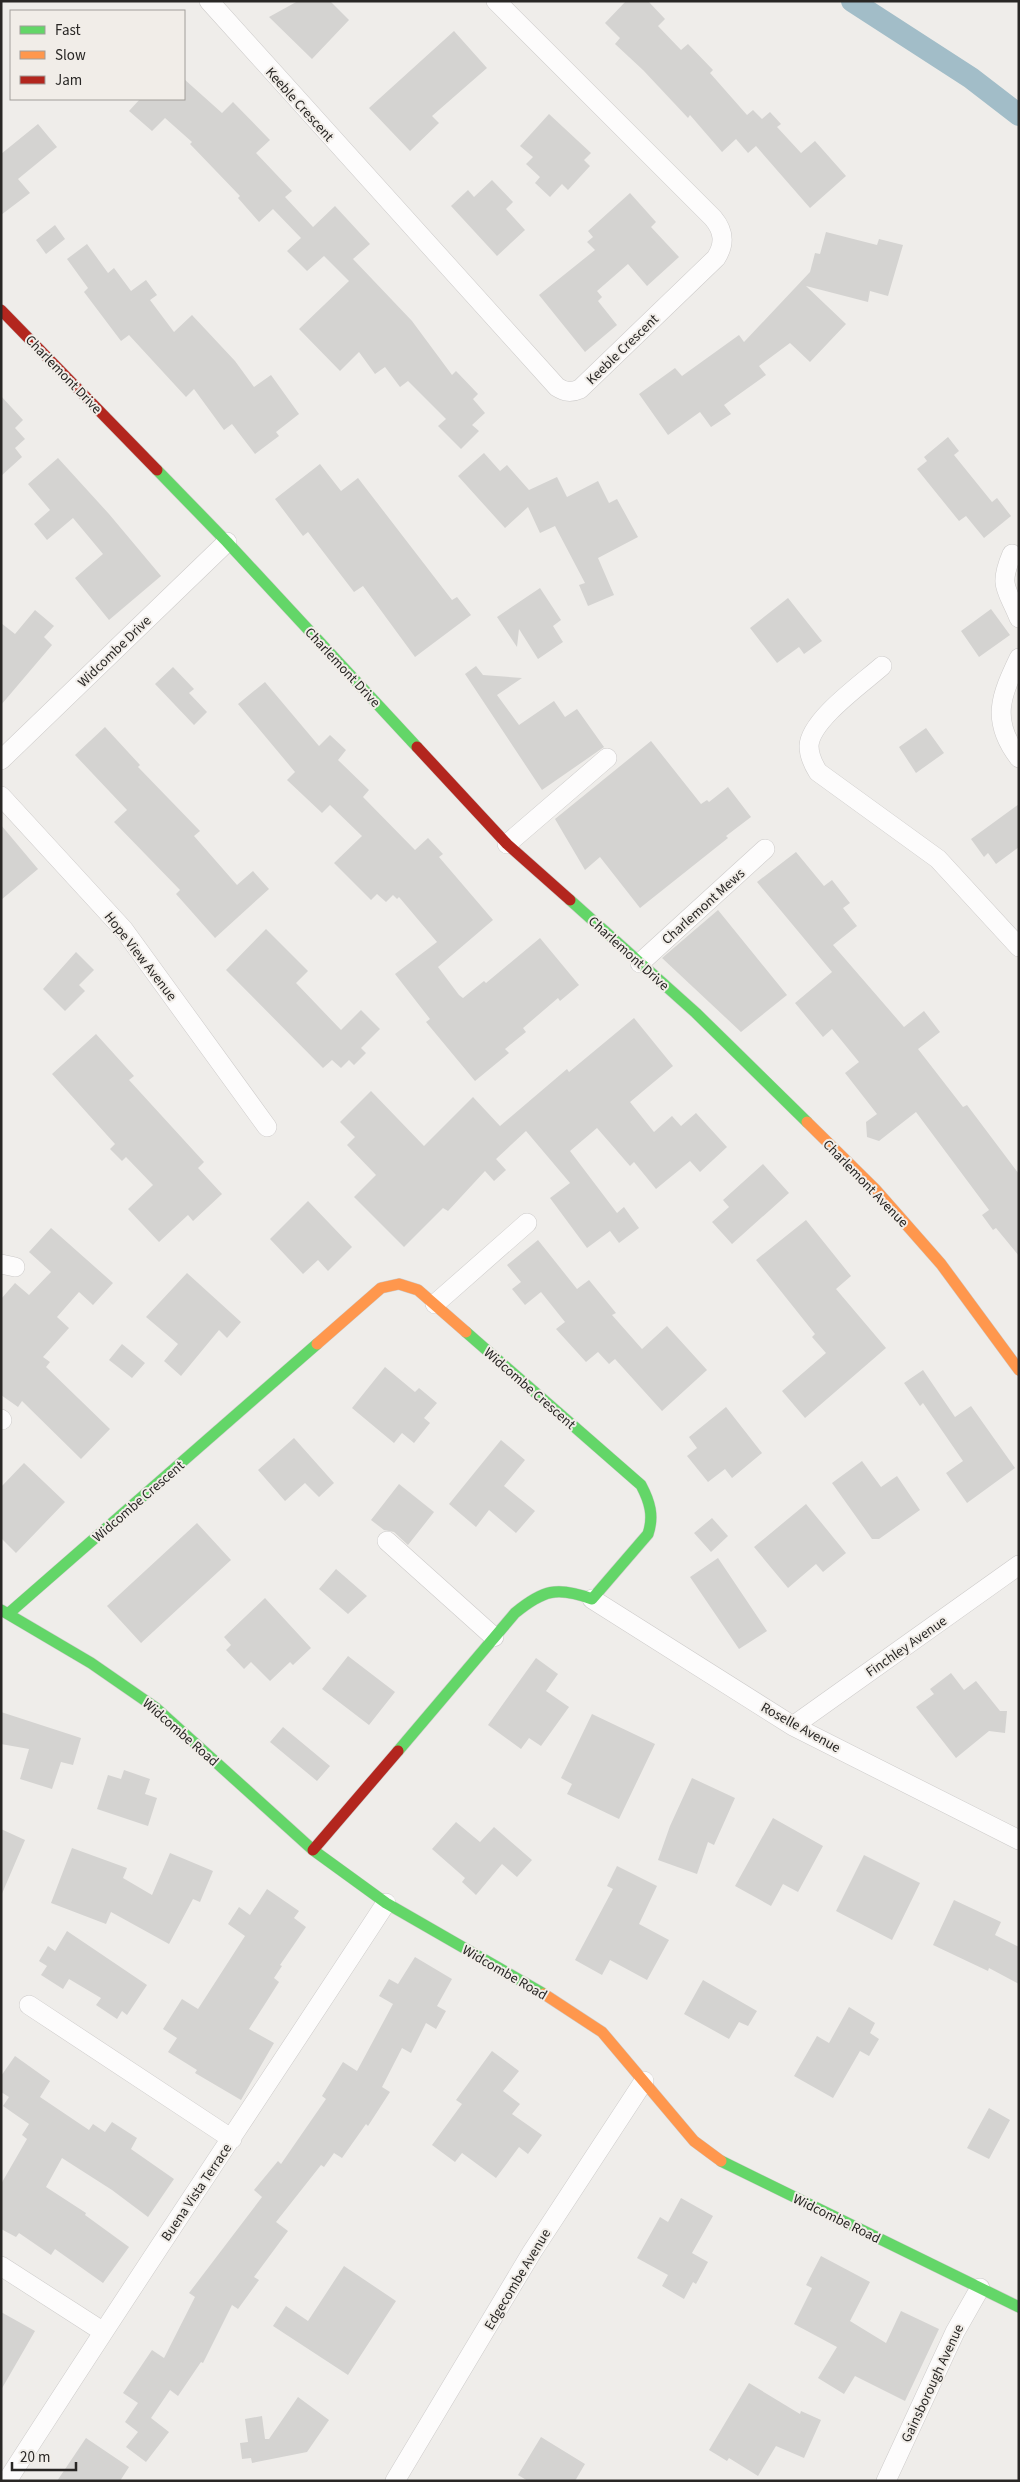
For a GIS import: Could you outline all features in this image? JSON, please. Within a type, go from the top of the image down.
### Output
[{"type":"street","name":"Keeble Crescent","points":[[209,1],[557,387],[574,392],[580,389],[716,258],[721,251],[722,233],[713,218],[496,1]]},
{"type":"street","name":"Charlemont Drive","points":[[1,310],[227,542],[507,844],[696,1013]]},
{"type":"street","name":"Widcombe Drive","points":[[1,760],[227,542]]},
{"type":"street","points":[[1012,554],[1005,571],[1004,582],[1019,618]]},
{"type":"street","points":[[1019,658],[1002,698],[1000,715],[1003,731],[1010,746],[1019,758]]},
{"type":"street","points":[[882,666],[812,732],[809,746],[811,759],[818,772],[938,859],[1019,947]]},
{"type":"street","points":[[507,844],[607,758]]},
{"type":"street","name":"Hope View Avenue","points":[[1,796],[124,930],[267,1127]]},
{"type":"street","name":"Charlemont Mews","points":[[640,963],[765,849]]},
{"type":"street","name":"Charlemont Avenue","points":[[696,1013],[875,1189],[941,1264],[1019,1370]]},
{"type":"street","points":[[434,1304],[527,1223]]},
{"type":"street","name":"Widcombe Crescent","points":[[5,1612],[381,1288],[399,1284],[418,1290],[641,1485],[648,1497],[652,1522],[648,1534],[592,1598]]},
{"type":"street","points":[[387,1541],[494,1637]]},
{"type":"street","name":"Finchley Avenue","points":[[794,1726],[1019,1565]]},
{"type":"street","points":[[313,1850],[515,1613],[530,1600],[546,1592],[568,1590],[592,1598]]},
{"type":"street","name":"Roselle Avenue","points":[[592,1598],[794,1726],[1019,1840]]},
{"type":"street","name":"Widcombe Road","points":[[5,1612],[91,1663],[156,1708],[313,1850],[386,1903],[558,2002],[602,2032],[694,2141],[723,2162],[1019,2307]]},
{"type":"street","name":"Buena Vista Terrace","points":[[7,2481],[102,2331],[232,2139],[386,1903]]},
{"type":"street","points":[[29,2005],[232,2139]]},
{"type":"street","name":"Edgecombe Avenue","points":[[395,2481],[532,2252],[644,2081]]},
{"type":"street","points":[[1,2266],[102,2331]]},
{"type":"street","name":"Gainsborough Avenue","points":[[886,2481],[954,2332],[980,2288]]},
{"type":"building","points":[[298,1],[330,1],[349,20],[312,59],[269,17]]},
{"type":"building","points":[[626,1],[648,1],[665,19],[658,26],[681,50],[688,44],[713,70],[710,73],[747,115],[753,110],[762,119],[770,112],[781,124],[777,127],[801,153],[815,141],[846,176],[810,208],[756,146],[748,153],[736,139],[722,152],[690,115],[688,118],[643,70],[615,44],[620,38],[605,23]]},
{"type":"building","points":[[454,31],[487,68],[432,116],[439,123],[410,151],[369,108]]},
{"type":"building","points":[[185,80],[222,113],[233,102],[270,140],[256,153],[292,191],[285,197],[313,227],[335,206],[370,244],[353,259],[412,321],[452,375],[456,371],[478,394],[473,399],[485,413],[472,425],[479,431],[461,449],[438,426],[446,419],[408,381],[400,387],[385,367],[375,374],[359,352],[340,371],[299,329],[349,281],[324,256],[307,271],[287,251],[301,238],[273,209],[259,222],[238,198],[240,196],[190,144],[192,142],[165,118],[152,131],[129,111],[139,100],[185,100]]},
{"type":"building","points":[[549,114],[591,153],[584,160],[590,166],[568,190],[562,184],[550,197],[535,183],[540,177],[526,164],[533,157],[520,146]]},
{"type":"building","points":[[38,124],[57,147],[18,179],[30,193],[1,215],[1,154]]},
{"type":"building","points":[[492,180],[513,202],[506,209],[525,230],[497,256],[451,206],[468,190],[474,197]]},
{"type":"building","points":[[630,193],[656,222],[651,227],[679,257],[647,286],[628,264],[597,291],[602,297],[598,301],[617,325],[585,352],[539,295],[595,250],[587,242],[593,237],[588,231]]},
{"type":"building","points":[[55,225],[65,239],[46,254],[36,240]]},
{"type":"building","points":[[826,232],[877,245],[879,239],[903,245],[888,296],[870,291],[868,302],[806,286],[846,324],[810,362],[790,343],[759,366],[766,375],[724,405],[731,414],[711,427],[700,412],[668,435],[639,394],[675,368],[682,376],[739,335],[744,342],[810,272],[815,253],[820,254]]},
{"type":"building","points":[[87,244],[108,273],[114,268],[131,291],[146,280],[157,295],[150,300],[174,332],[192,315],[235,361],[254,387],[271,375],[299,414],[276,432],[279,436],[255,454],[232,424],[224,430],[194,389],[186,397],[129,335],[121,341],[84,292],[88,288],[67,259]]},
{"type":"building","points":[[1,396],[23,420],[15,428],[25,439],[15,448],[22,457],[1,476]]},
{"type":"building","points":[[948,437],[959,451],[954,455],[992,502],[997,498],[1011,516],[984,538],[966,516],[959,521],[917,469],[927,461],[924,457]]},
{"type":"building","points":[[484,453],[500,471],[507,465],[529,490],[557,477],[567,497],[598,481],[609,503],[617,499],[638,537],[598,558],[614,595],[588,606],[579,585],[585,583],[555,526],[540,533],[528,507],[505,528],[458,476]]},
{"type":"building","points":[[58,458],[109,514],[161,576],[109,620],[75,578],[103,554],[73,518],[47,540],[34,524],[50,510],[28,484]]},
{"type":"building","points":[[320,464],[341,491],[358,478],[452,600],[457,597],[471,615],[415,657],[363,586],[354,592],[308,532],[303,536],[275,499]]},
{"type":"building","points":[[540,588],[561,620],[553,626],[563,642],[538,659],[519,629],[517,647],[497,617]]},
{"type":"building","points":[[788,598],[822,641],[804,654],[799,647],[777,663],[750,628]]},
{"type":"building","points":[[991,609],[1010,635],[979,657],[961,631]]},
{"type":"building","points":[[35,610],[54,626],[44,637],[52,645],[1,705],[1,623],[15,634]]},
{"type":"building","points":[[476,666],[483,675],[522,678],[497,695],[519,725],[554,701],[565,717],[577,709],[604,747],[542,790],[465,674]]},
{"type":"building","points":[[173,667],[194,689],[189,693],[207,712],[194,725],[155,684]]},
{"type":"building","points":[[265,682],[319,746],[330,735],[346,750],[338,760],[369,790],[363,797],[415,850],[428,838],[443,854],[439,857],[493,920],[438,967],[459,995],[463,998],[484,981],[486,983],[540,938],[579,985],[560,1001],[558,998],[523,1028],[526,1032],[505,1049],[509,1053],[475,1081],[426,1022],[430,1019],[395,974],[437,942],[399,897],[397,899],[393,895],[386,902],[377,894],[371,900],[334,863],[362,836],[330,805],[322,813],[287,780],[295,772],[238,704]]},
{"type":"building","points":[[105,727],[140,765],[138,767],[200,831],[194,836],[237,885],[253,871],[269,889],[215,938],[176,894],[180,890],[114,822],[127,810],[75,755]]},
{"type":"building","points":[[926,728],[944,753],[916,773],[899,747]]},
{"type":"building","points":[[651,741],[701,804],[707,800],[709,802],[728,787],[751,817],[726,836],[728,838],[640,908],[600,857],[585,870],[555,819]]},
{"type":"building","points":[[1019,804],[1019,847],[996,864],[988,853],[984,857],[971,839]]},
{"type":"building","points":[[1,825],[38,869],[1,900]]},
{"type":"building","points":[[796,852],[824,886],[832,880],[850,903],[843,908],[857,926],[833,945],[904,1027],[924,1011],[940,1032],[918,1049],[963,1107],[967,1105],[1019,1174],[1019,1256],[996,1228],[993,1230],[982,1215],[989,1210],[916,1112],[879,1141],[867,1137],[866,1122],[877,1114],[845,1073],[859,1062],[832,1029],[823,1037],[795,1003],[832,972],[757,882]]},
{"type":"building","points":[[718,910],[787,995],[741,1032],[662,958]]},
{"type":"building","points":[[266,929],[308,971],[296,983],[341,1030],[361,1010],[380,1029],[361,1048],[366,1053],[354,1065],[349,1060],[341,1068],[332,1060],[323,1068],[226,970]]},
{"type":"building","points":[[76,952],[94,970],[79,985],[85,991],[65,1011],[43,989]]},
{"type":"building","points":[[634,1018],[673,1066],[630,1102],[654,1132],[672,1116],[681,1126],[696,1113],[727,1147],[700,1172],[690,1161],[656,1189],[634,1162],[630,1166],[597,1128],[570,1151],[617,1213],[624,1207],[639,1228],[619,1243],[610,1231],[587,1248],[550,1198],[570,1183],[526,1131],[496,1159],[506,1170],[494,1181],[485,1171],[448,1211],[443,1208],[404,1247],[354,1197],[376,1175],[347,1145],[355,1137],[340,1122],[371,1091],[424,1146],[473,1097],[500,1126],[567,1069],[569,1072]]},
{"type":"building","points":[[96,1034],[134,1076],[129,1080],[204,1162],[198,1168],[222,1194],[193,1221],[188,1215],[159,1242],[128,1209],[153,1185],[126,1157],[122,1161],[110,1149],[115,1144],[52,1074]]},
{"type":"building","points":[[763,1164],[789,1193],[732,1244],[712,1222],[729,1207],[723,1200]]},
{"type":"building","points":[[308,1201],[352,1247],[328,1271],[318,1260],[303,1274],[270,1239]]},
{"type":"building","points":[[806,1220],[851,1276],[836,1289],[886,1348],[805,1418],[782,1391],[826,1353],[812,1337],[815,1334],[756,1260]]},
{"type":"building","points":[[51,1228],[113,1283],[93,1305],[79,1292],[57,1317],[69,1328],[43,1357],[50,1362],[46,1367],[110,1429],[81,1459],[22,1401],[18,1407],[1,1395],[1,1299],[15,1283],[29,1295],[51,1272],[29,1252]]},
{"type":"building","points":[[538,1240],[577,1289],[589,1280],[616,1313],[612,1315],[642,1349],[667,1326],[707,1370],[662,1411],[615,1359],[609,1364],[598,1352],[586,1362],[556,1329],[565,1322],[541,1292],[525,1305],[512,1289],[521,1282],[507,1265]]},
{"type":"building","points":[[187,1273],[241,1322],[227,1338],[219,1330],[181,1376],[164,1361],[178,1344],[146,1317]]},
{"type":"building","points":[[122,1344],[145,1363],[132,1378],[109,1360]]},
{"type":"building","points":[[385,1367],[415,1392],[419,1388],[437,1403],[424,1418],[430,1423],[414,1443],[402,1433],[394,1443],[352,1408]]},
{"type":"building","points":[[923,1370],[955,1417],[971,1406],[1015,1468],[967,1503],[946,1473],[963,1461],[923,1403],[920,1406],[904,1383]]},
{"type":"building","points":[[726,1407],[762,1453],[732,1478],[725,1469],[708,1482],[687,1456],[697,1448],[689,1437]]},
{"type":"building","points":[[294,1438],[334,1483],[319,1497],[305,1483],[285,1501],[258,1470]]},
{"type":"building","points":[[501,1440],[525,1460],[504,1486],[535,1511],[516,1533],[489,1510],[476,1527],[449,1504]]},
{"type":"building","points":[[862,1461],[881,1487],[897,1476],[920,1510],[879,1539],[872,1539],[832,1483]]},
{"type":"building","points":[[24,1463],[65,1502],[16,1553],[1,1538],[1,1487]]},
{"type":"building","points":[[399,1484],[434,1512],[408,1545],[394,1532],[384,1530],[371,1520]]},
{"type":"building","points":[[806,1504],[846,1553],[823,1572],[816,1564],[788,1588],[754,1547]]},
{"type":"building","points":[[712,1518],[728,1536],[711,1552],[694,1533]]},
{"type":"building","points":[[197,1523],[231,1560],[141,1643],[107,1606]]},
{"type":"building","points":[[718,1558],[767,1631],[739,1649],[690,1577]]},
{"type":"building","points":[[336,1569],[367,1596],[348,1614],[319,1589]]},
{"type":"building","points":[[265,1598],[311,1648],[293,1665],[290,1662],[270,1681],[251,1662],[244,1669],[226,1650],[231,1645],[224,1637]]},
{"type":"building","points":[[348,1656],[395,1692],[369,1725],[322,1689]]},
{"type":"building","points":[[536,1658],[558,1674],[546,1691],[569,1707],[541,1746],[529,1738],[521,1749],[488,1725]]},
{"type":"building","points":[[951,1673],[964,1690],[976,1681],[1000,1711],[1007,1711],[1005,1733],[989,1731],[956,1758],[916,1707],[934,1694],[930,1689]]},
{"type":"building","points":[[1,1712],[81,1738],[73,1765],[61,1762],[52,1789],[20,1779],[29,1749],[1,1744]]},
{"type":"building","points":[[592,1714],[655,1744],[619,1819],[567,1794],[572,1784],[561,1778]]},
{"type":"building","points":[[283,1727],[330,1766],[317,1781],[270,1742]]},
{"type":"building","points":[[124,1770],[150,1779],[145,1794],[157,1798],[148,1826],[97,1809],[108,1775],[121,1779]]},
{"type":"building","points":[[692,1778],[735,1798],[714,1845],[708,1842],[697,1874],[658,1860],[670,1826]]},
{"type":"building","points":[[773,1818],[823,1846],[798,1892],[783,1884],[771,1906],[735,1886]]},
{"type":"building","points":[[456,1822],[480,1842],[494,1827],[532,1860],[517,1877],[502,1864],[476,1895],[462,1882],[465,1878],[432,1849]]},
{"type":"building","points":[[1,1829],[25,1840],[1,1896]]},
{"type":"building","points":[[72,1848],[127,1868],[123,1878],[152,1895],[170,1853],[213,1871],[200,1902],[193,1899],[169,1944],[111,1912],[106,1924],[51,1903]]},
{"type":"building","points":[[864,1855],[920,1883],[892,1940],[836,1911]]},
{"type":"building","points":[[617,1866],[657,1886],[639,1924],[669,1940],[647,1980],[610,1960],[602,1975],[575,1960],[613,1889],[607,1886]]},
{"type":"building","points":[[267,1889],[299,1911],[294,1918],[306,1927],[280,1965],[282,1966],[274,1978],[279,1982],[249,2029],[274,2043],[241,2100],[195,2073],[197,2070],[168,2052],[177,2038],[163,2029],[182,1999],[198,2009],[245,1936],[228,1924],[239,1907],[250,1915]]},
{"type":"building","points":[[954,1900],[1001,1922],[995,1935],[1019,1947],[1019,1984],[989,1968],[988,1971],[933,1945]]},
{"type":"building","points":[[67,1931],[147,1985],[127,2015],[122,2011],[117,2019],[96,2005],[101,1998],[69,1979],[63,1989],[41,1975],[47,1966],[39,1961],[48,1946],[55,1951]]},
{"type":"building","points":[[415,1957],[452,1979],[437,2006],[446,2011],[436,2029],[426,2023],[411,2053],[402,2048],[382,2087],[390,2092],[368,2126],[366,2124],[342,2158],[334,2153],[324,2167],[321,2165],[276,2222],[288,2231],[254,2277],[259,2280],[238,2309],[232,2305],[203,2363],[201,2362],[178,2396],[170,2390],[151,2418],[169,2432],[146,2462],[126,2447],[138,2432],[125,2422],[138,2403],[123,2393],[152,2350],[164,2358],[195,2297],[189,2293],[262,2197],[254,2190],[278,2161],[281,2164],[326,2099],[322,2096],[343,2062],[357,2071],[393,2004],[379,1996],[389,1979],[398,1984]]},
{"type":"building","points":[[703,1980],[757,2011],[748,2026],[739,2022],[729,2039],[684,2014]]},
{"type":"building","points":[[849,2007],[875,2023],[870,2033],[879,2039],[869,2056],[860,2051],[833,2098],[794,2076],[817,2036],[829,2043]]},
{"type":"building","points":[[492,2051],[519,2071],[503,2091],[520,2104],[512,2114],[542,2135],[528,2154],[519,2147],[496,2178],[462,2153],[455,2162],[432,2145],[462,2104],[456,2100]]},
{"type":"building","points":[[15,2056],[50,2081],[40,2097],[89,2130],[93,2124],[105,2132],[112,2122],[137,2138],[131,2149],[174,2179],[148,2217],[112,2190],[62,2158],[46,2187],[86,2213],[85,2215],[129,2247],[103,2283],[55,2249],[51,2255],[19,2233],[16,2237],[1,2229],[1,2184],[27,2139],[22,2135],[29,2124],[3,2106],[9,2097],[1,2092],[1,2076]]},
{"type":"building","points":[[989,2108],[1010,2120],[989,2159],[967,2148]]},
{"type":"building","points":[[681,2198],[713,2216],[692,2253],[708,2262],[696,2284],[693,2282],[684,2299],[662,2286],[668,2275],[637,2258],[660,2217],[668,2222]]},
{"type":"building","points":[[821,2256],[870,2282],[850,2321],[886,2343],[901,2311],[939,2329],[905,2401],[855,2376],[844,2394],[818,2378],[837,2347],[794,2324],[812,2288],[806,2285]]},
{"type":"building","points":[[344,2266],[396,2301],[348,2375],[273,2326],[286,2306],[308,2321]]},
{"type":"building","points":[[1,2312],[35,2331],[1,2390]]},
{"type":"building","points":[[749,2383],[800,2414],[801,2411],[821,2420],[804,2458],[776,2446],[758,2476],[729,2458],[727,2461],[709,2450]]},
{"type":"building","points":[[298,2397],[329,2420],[307,2452],[252,2463],[251,2458],[242,2459],[240,2443],[248,2442],[245,2419],[262,2416],[265,2439],[269,2439]]},
{"type":"building","points":[[541,2437],[585,2464],[575,2481],[528,2481],[518,2475]]},
{"type":"building","points":[[86,2438],[129,2467],[120,2481],[57,2481]]},
{"type":"waterway","points":[[852,1],[971,78],[1019,115]]},
{"type":"traffic: fast","points":[[157,470],[227,542],[417,747]]},
{"type":"traffic: fast","points":[[570,900],[696,1013],[807,1122]]},
{"type":"traffic: fast","points":[[398,1751],[515,1613],[534,1599],[551,1592],[569,1592],[592,1599],[648,1534],[651,1521],[647,1497],[641,1485],[466,1332]]},
{"type":"traffic: fast","points":[[8,1614],[317,1344]]},
{"type":"traffic: fast","points":[[1,1610],[91,1663],[156,1708],[313,1850],[386,1903],[544,1994]]},
{"type":"traffic: fast","points":[[721,2161],[1019,2307]]},
{"type":"traffic: slow","points":[[807,1122],[875,1189],[941,1264],[1019,1370]]},
{"type":"traffic: slow","points":[[317,1344],[381,1288],[399,1284],[418,1290],[466,1332]]},
{"type":"traffic: slow","points":[[544,1994],[602,2032],[694,2141],[721,2161]]},
{"type":"traffic: jam","points":[[1,310],[157,470]]},
{"type":"traffic: jam","points":[[417,747],[507,844],[570,900]]},
{"type":"traffic: jam","points":[[313,1850],[398,1751]]}]
